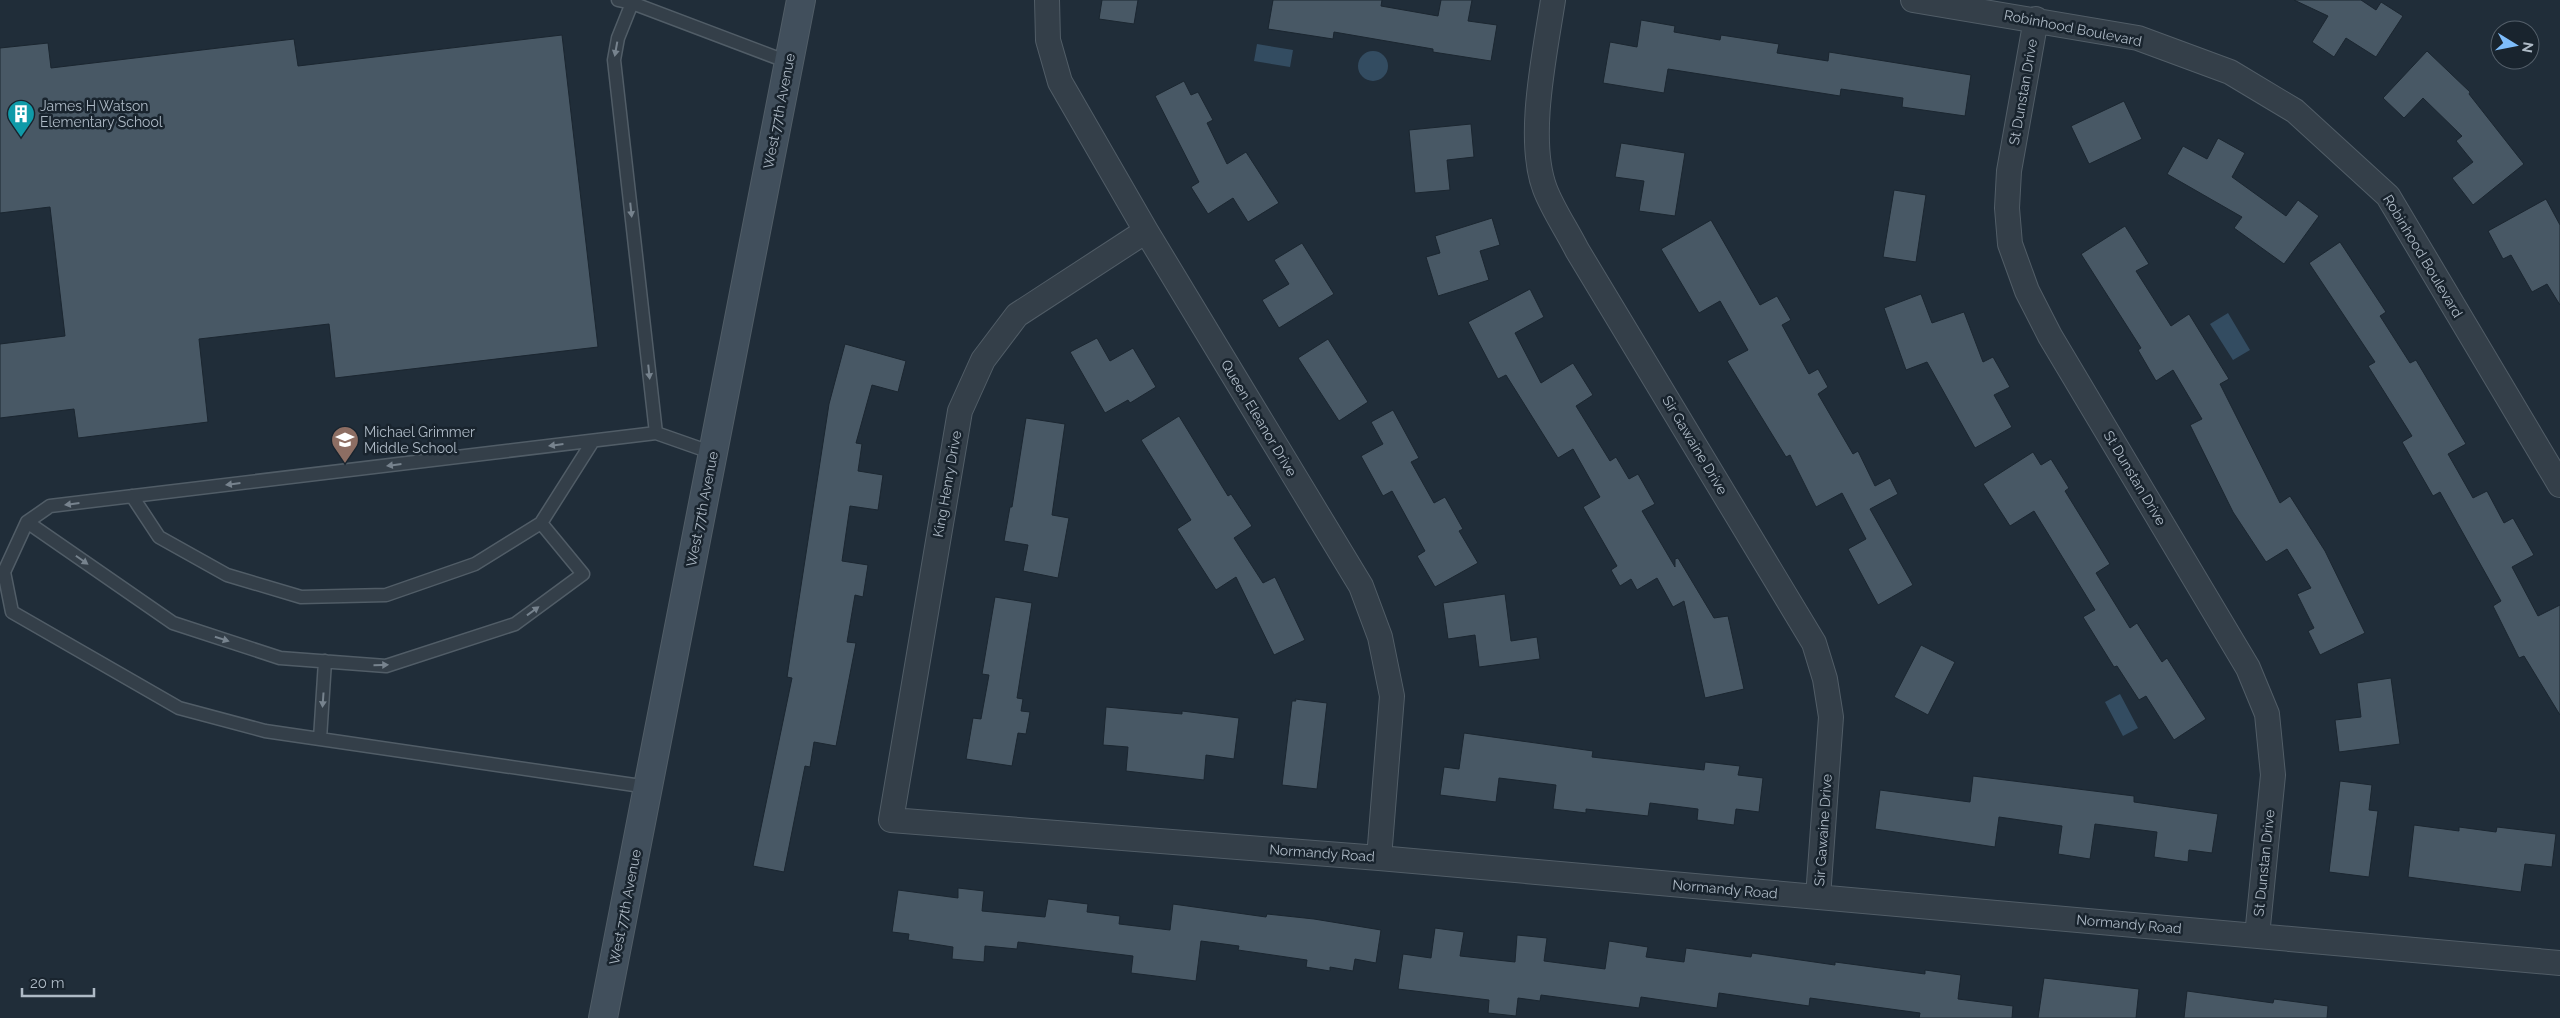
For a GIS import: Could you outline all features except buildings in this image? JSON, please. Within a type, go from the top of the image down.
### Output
[{"type":"street","name":"West 77th Avenue","points":[[603,1018],[800,0]]},
{"type":"street","name":"Queen Eleanor Drive","points":[[1047,0],[1048,40],[1060,82],[1146,231],[1361,586],[1380,637],[1392,696],[1379,858]]},
{"type":"street","name":"Sir Gawaine Drive","points":[[1553,0],[1541,81],[1537,146],[1545,188],[1577,250],[1805,627],[1814,643],[1825,679],[1831,717],[1818,897]]},
{"type":"street","name":"Robinhood Boulevard","points":[[1913,0],[2138,38],[2230,72],[2295,111],[2388,196],[2560,485]]},
{"type":"street","name":"St Dunstan Drive","points":[[2036,20],[2009,171],[2007,208],[2010,244],[2027,291],[2050,336],[2248,668],[2267,714],[2273,775],[2257,936]]},
{"type":"street","name":"King Henry Drive","points":[[891,820],[960,411],[983,360],[1017,315],[1146,231]]},
{"type":"street","name":"Normandy Road","points":[[891,820],[1379,858],[2560,963]]},
{"type":"lane","points":[[618,0],[632,3],[788,62]]},
{"type":"lane","points":[[632,3],[618,38],[614,60],[656,433]]},
{"type":"lane","points":[[12,612],[4,572],[27,522],[50,506],[656,433],[713,453]]},
{"type":"lane","points":[[132,496],[159,536],[227,575],[301,597],[386,596],[475,564],[540,523],[594,441]]},
{"type":"lane","points":[[27,522],[173,623],[280,658],[386,666],[515,624],[582,574],[540,523]]},
{"type":"lane","points":[[0,606],[179,708],[265,731],[648,787]]},
{"type":"lane","points":[[320,739],[325,661]]},
{"type":"water","points":[[1257,44],[1293,50],[1290,67],[1254,61]]},
{"type":"water","points":[[1373,51],[1379,52],[1387,60],[1387,72],[1379,80],[1373,81],[1367,80],[1359,72],[1358,66],[1359,60],[1367,52]]},
{"type":"water","points":[[2228,313],[2250,350],[2233,360],[2210,324]]},
{"type":"water","points":[[2120,694],[2138,728],[2123,736],[2105,702]]},
{"type":"place","name":"James H Watson Elementary School","points":[[21,138]]},
{"type":"place","name":"Michael Grimmer Middle School","points":[[345,464]]}]
